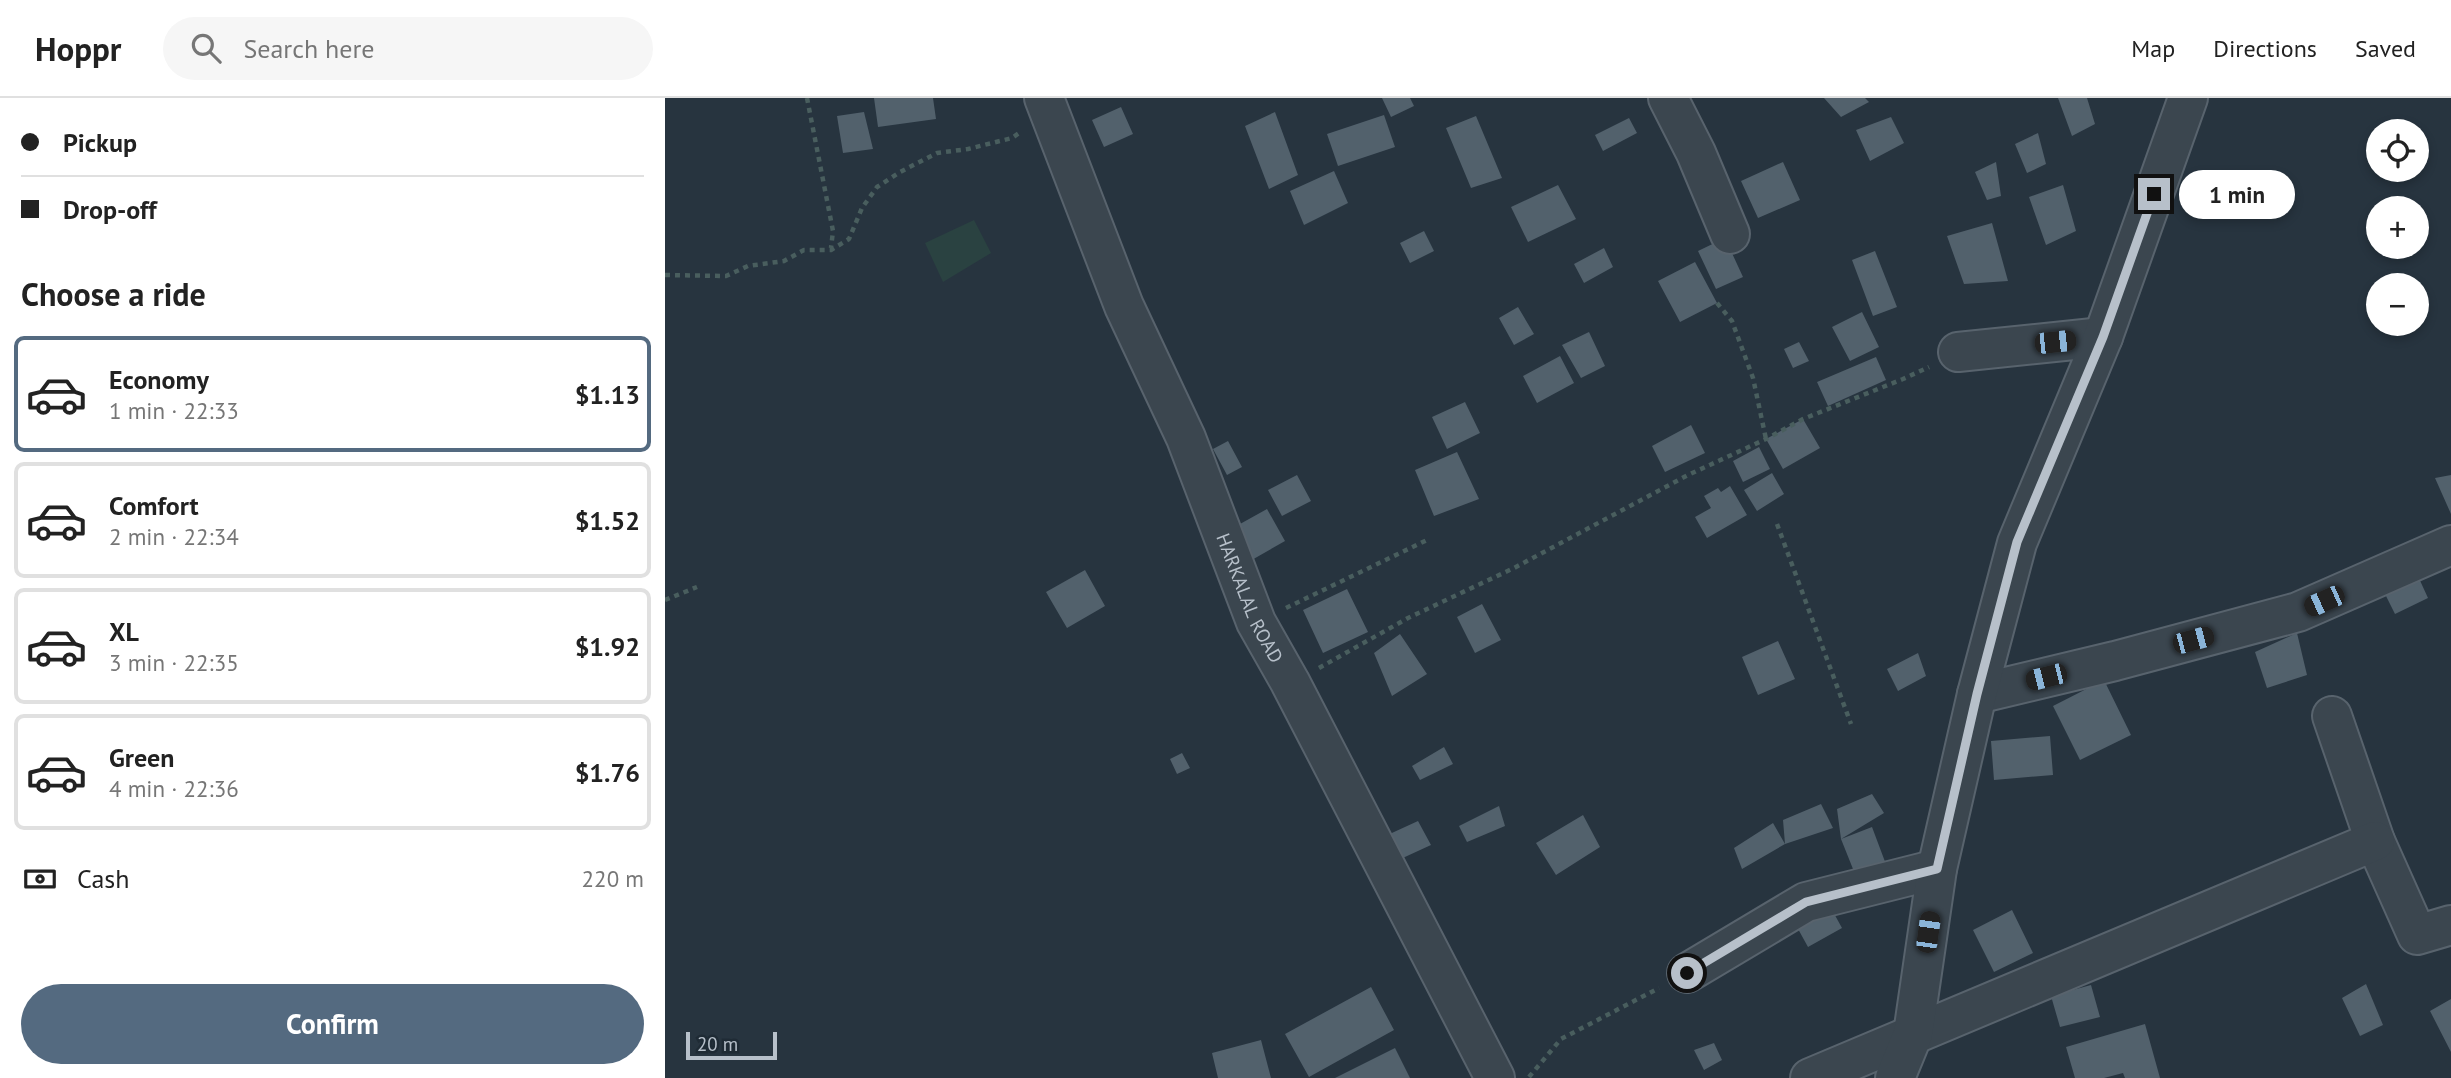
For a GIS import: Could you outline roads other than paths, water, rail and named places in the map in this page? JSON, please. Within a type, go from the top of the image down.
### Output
[{"type":"street","points":[[1668,98],[1696,153],[1730,234]]},
{"type":"street","points":[[1895,1078],[1913,1034],[1937,869],[1977,694],[2017,542],[2103,337],[2188,98]]},
{"type":"street","name":"HARKALAL ROAD","points":[[1046,99],[1124,306],[1187,438],[1256,622],[1290,682],[1495,1078]]},
{"type":"street","points":[[1958,352],[2103,337]]},
{"type":"street","points":[[1977,694],[2115,661],[2298,612],[2451,545]]},
{"type":"street","points":[[2332,716],[2375,841],[2417,935],[2451,925]]},
{"type":"street","points":[[1809,1078],[2375,841]]},
{"type":"street","points":[[1687,973],[1806,902],[1937,869]]}]
